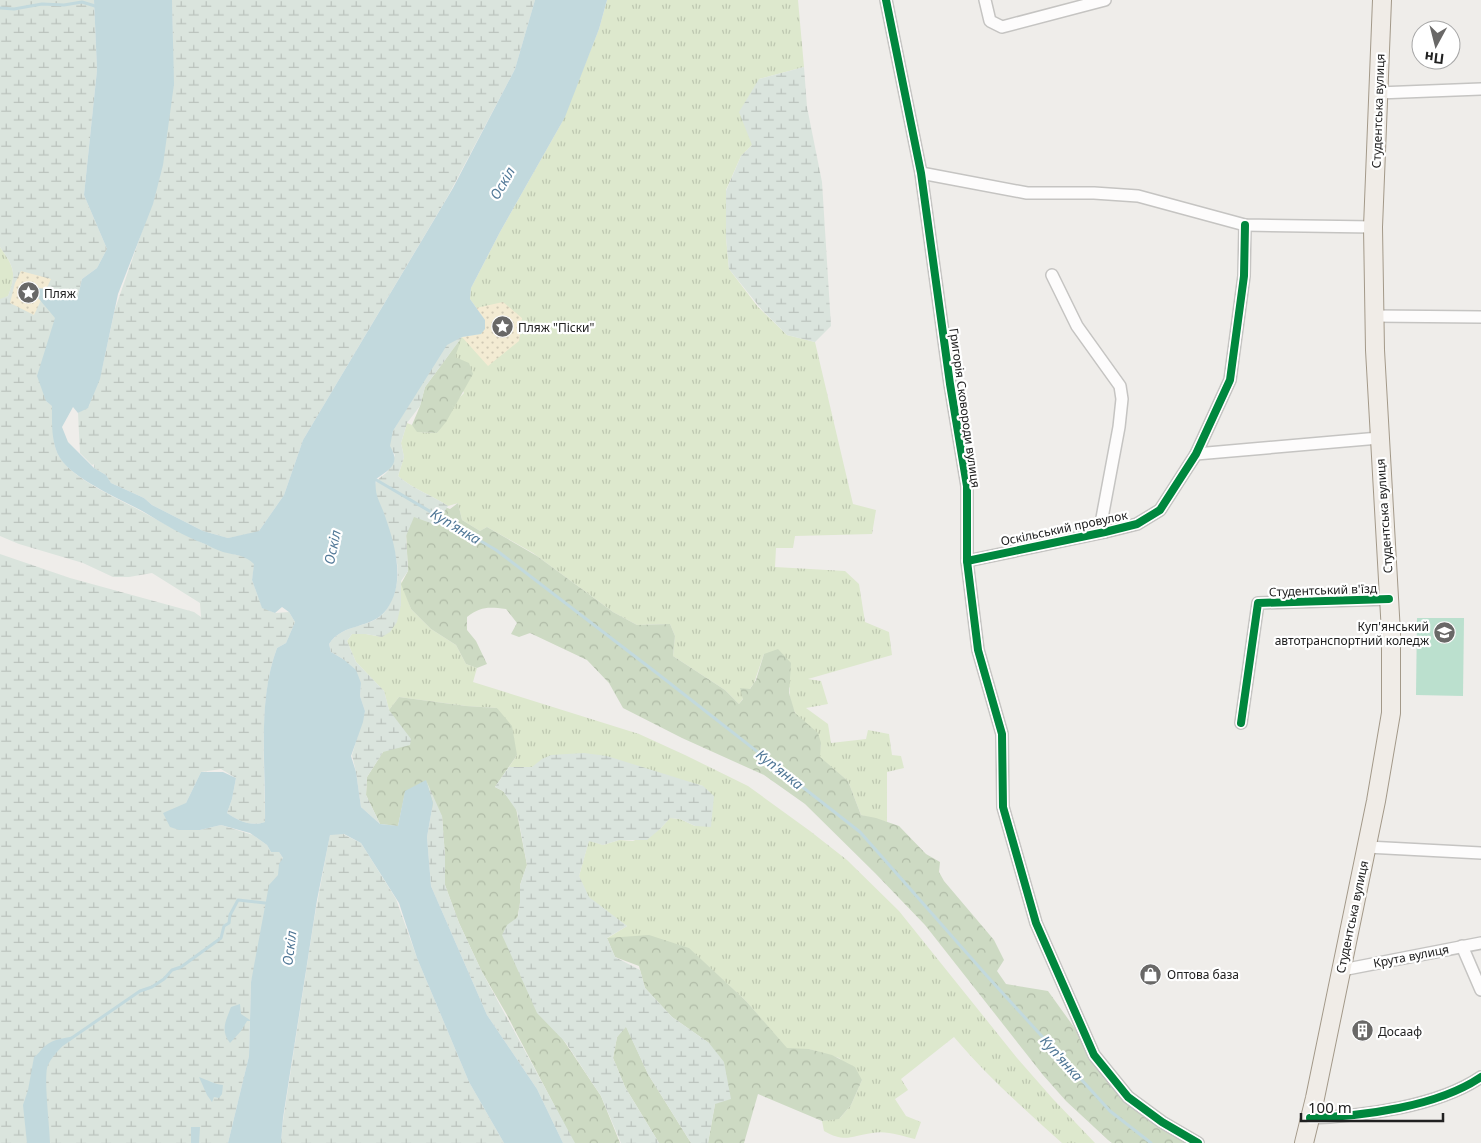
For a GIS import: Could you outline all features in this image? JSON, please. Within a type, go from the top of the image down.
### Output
[{"type":"main road","name":"Студентська вулиця","points":[[1304,1143],[1342,970],[1391,713],[1391,633],[1379,438],[1374,316],[1373,227],[1382,0]]},
{"type":"street","name":"Григорія Сковороди вулиця","points":[[886,0],[920,173],[967,486],[967,560],[978,650],[1002,734],[1003,807],[1036,923],[1094,1055],[1128,1097],[1162,1122],[1198,1143]]},
{"type":"street","points":[[985,0],[990,21],[1002,27],[1105,0]]},
{"type":"street","points":[[1378,93],[1481,89]]},
{"type":"street","points":[[920,173],[1026,193],[1094,193],[1138,196],[1245,225],[1373,227]]},
{"type":"street","name":"Оскільський провулок","points":[[967,560],[1137,524],[1160,510],[1196,454],[1230,380],[1244,276],[1245,225]]},
{"type":"street","points":[[1052,274],[1077,326],[1120,386],[1122,399],[1119,427],[1102,518],[1105,532]]},
{"type":"street","points":[[1374,316],[1481,317]]},
{"type":"street","points":[[1196,454],[1379,438]]},
{"type":"street","name":"Студентський в'їзд","points":[[1240,723],[1258,603],[1389,599]]},
{"type":"street","points":[[1367,846],[1481,853]]},
{"type":"street","name":"Крута вулиця","points":[[1342,970],[1481,942]]},
{"type":"street","points":[[1462,946],[1481,990]]},
{"type":"street","points":[[1310,1118],[1387,1110],[1438,1098],[1481,1077]]},
{"type":"green space","points":[[0,0],[94,0],[97,70],[84,195],[107,249],[97,268],[82,279],[78,296],[70,297],[59,290],[46,401],[54,407],[53,434],[55,447],[67,466],[85,481],[188,536],[241,556],[258,532],[228,538],[203,531],[152,505],[144,498],[111,483],[106,475],[94,468],[94,464],[92,465],[80,453],[78,413],[89,406],[102,369],[115,309],[155,194],[173,71],[172,0],[535,0],[515,69],[448,196],[303,440],[284,495],[259,531],[252,580],[262,607],[275,613],[289,612],[295,622],[286,643],[277,648],[267,689],[264,734],[265,822],[255,824],[245,822],[227,813],[236,778],[221,769],[201,772],[186,803],[200,830],[221,825],[253,835],[267,845],[271,852],[279,852],[283,858],[251,982],[249,1056],[228,1143],[0,1143],[0,554],[70,578],[194,612],[201,617],[200,603],[152,573],[129,577],[113,577],[83,563],[19,544],[0,536],[0,299],[8,296],[13,281],[13,270],[0,247]]},
{"type":"green space","points":[[607,0],[798,0],[804,67],[759,79],[752,145],[741,156],[726,190],[726,237],[729,269],[758,307],[787,335],[815,342],[853,504],[876,510],[872,534],[795,536],[793,548],[776,548],[775,567],[845,571],[859,584],[865,622],[889,632],[892,655],[808,679],[821,681],[828,704],[806,708],[828,724],[831,743],[866,739],[868,730],[889,734],[892,755],[901,756],[904,768],[887,772],[887,822],[861,815],[848,781],[819,757],[821,745],[799,719],[792,704],[790,688],[764,654],[754,683],[739,704],[725,690],[673,656],[675,636],[670,624],[637,625],[613,612],[533,553],[487,527],[480,531],[462,520],[458,503],[448,506],[410,485],[398,476],[404,457],[401,443],[407,423],[412,425],[418,432],[437,433],[464,393],[448,357],[458,338],[481,334],[485,320],[470,299],[471,288],[500,232],[561,124],[599,29]]},
{"type":"green space","points":[[804,67],[807,107],[822,182],[831,326],[815,342],[787,335],[762,310],[729,269],[726,237],[726,191],[741,156],[752,145],[739,112],[759,79]]},
{"type":"green space","points":[[0,247],[13,270],[13,281],[8,296],[0,301]]},
{"type":"green space","points":[[462,337],[455,357],[469,363],[473,374],[446,422],[437,433],[417,432],[412,425],[425,387]]},
{"type":"green space","points":[[462,337],[425,387],[420,406],[407,423],[401,443],[404,457],[398,476],[410,485],[448,506],[436,525],[414,517],[406,536],[408,571],[401,581],[401,605],[397,622],[390,632],[382,637],[352,634],[347,641],[356,662],[384,691],[389,710],[411,739],[410,745],[383,752],[367,777],[366,795],[380,824],[361,807],[352,755],[365,711],[360,696],[361,683],[343,659],[331,652],[329,644],[343,632],[368,623],[383,614],[394,594],[398,570],[394,547],[375,498],[375,486],[377,481],[387,472],[395,455],[389,446],[393,431],[446,343]]},
{"type":"green space","points":[[421,498],[450,509],[458,503],[462,520],[480,531],[487,527],[537,556],[613,612],[637,625],[670,624],[675,636],[673,656],[725,690],[739,704],[743,699],[740,688],[750,689],[756,680],[764,654],[778,649],[791,663],[789,693],[795,713],[818,733],[821,743],[820,757],[848,781],[861,815],[899,826],[926,854],[940,862],[939,872],[944,881],[994,940],[1004,960],[997,971],[1006,984],[1048,991],[1094,1055],[1128,1097],[1199,1143],[1112,1143],[1108,1140],[1066,1101],[1043,1075],[925,925],[805,804],[764,775],[682,738],[623,708],[609,683],[587,660],[530,633],[519,637],[511,634],[517,623],[506,609],[485,608],[467,617],[467,630],[476,641],[487,664],[477,668],[466,664],[456,645],[431,629],[411,609],[401,584],[408,571],[406,532]]},
{"type":"green space","points":[[401,581],[411,609],[431,629],[456,645],[466,664],[477,668],[473,682],[639,734],[685,755],[748,786],[847,860],[899,911],[1017,1058],[1095,1143],[1062,1143],[993,1079],[954,1037],[901,1079],[908,1090],[895,1099],[906,1116],[921,1122],[915,1139],[883,1132],[843,1138],[824,1131],[822,1121],[840,1118],[851,1105],[862,1080],[839,1058],[809,1049],[787,1049],[746,1001],[688,948],[606,939],[627,926],[589,899],[579,876],[589,840],[603,845],[619,840],[633,841],[660,829],[670,818],[680,819],[695,826],[703,786],[666,776],[509,767],[517,755],[497,708],[399,697],[389,710],[384,691],[356,662],[347,641],[352,634],[382,637],[401,605]]},
{"type":"green space","points":[[1417,618],[1464,618],[1463,696],[1416,695]]},
{"type":"green space","points":[[399,697],[497,708],[512,726],[517,755],[495,787],[503,791],[516,808],[527,865],[520,885],[520,903],[517,920],[564,1041],[601,1096],[620,1143],[574,1143],[507,1015],[482,972],[459,923],[445,885],[442,816],[405,793],[398,826],[380,824],[366,795],[367,777],[383,752],[389,710]]},
{"type":"green space","points":[[584,753],[607,756],[703,786],[714,796],[711,827],[695,826],[680,819],[670,818],[647,840],[619,840],[603,845],[589,841],[579,876],[589,897],[627,926],[607,938],[615,957],[640,970],[645,988],[672,1017],[709,1043],[724,1062],[731,1099],[715,1104],[708,1143],[691,1143],[648,1074],[626,1027],[617,1037],[613,1058],[625,1087],[659,1143],[621,1143],[601,1096],[566,1043],[537,1013],[502,935],[507,925],[518,917],[520,885],[527,865],[517,811],[503,791],[495,787],[509,767],[532,767],[551,755]]},
{"type":"green space","points":[[426,780],[442,816],[445,885],[459,923],[482,972],[575,1143],[563,1143],[537,1089],[487,1015],[431,886],[427,837],[433,803]]},
{"type":"green space","points":[[330,834],[343,834],[361,843],[396,899],[417,958],[469,1082],[504,1143],[281,1143],[314,920]]},
{"type":"green space","points":[[649,935],[689,948],[746,1001],[787,1048],[809,1049],[832,1055],[855,1067],[862,1080],[851,1105],[839,1119],[822,1121],[758,1094],[744,1143],[708,1143],[715,1104],[709,1043],[672,1017],[645,988],[639,966],[615,957],[607,938]]},
{"type":"green space","points":[[626,1026],[648,1074],[691,1143],[659,1143],[625,1087],[613,1058],[617,1037]]},
{"type":"sand","name":"Пляж","points":[[21,271],[51,279],[34,315],[10,303],[15,283]]},
{"type":"sand","name":"Пляж \"Піски\"","points":[[503,302],[522,318],[519,341],[488,366],[462,337],[481,334],[485,320],[476,308]]},
{"type":"water","name":"Оскіл","points":[[94,0],[172,0],[174,84],[163,165],[153,204],[118,294],[100,379],[88,408],[78,413],[73,407],[62,427],[68,442],[94,468],[106,475],[111,483],[144,498],[152,505],[203,531],[228,538],[259,531],[284,495],[303,440],[453,188],[515,69],[535,0],[607,0],[599,29],[565,117],[500,232],[471,288],[470,299],[485,320],[485,329],[481,334],[462,337],[447,345],[393,431],[390,446],[394,462],[389,469],[376,479],[376,485],[377,494],[389,527],[397,563],[396,587],[393,598],[381,616],[366,624],[342,632],[329,644],[331,652],[356,670],[361,683],[360,696],[365,711],[351,756],[356,772],[361,807],[380,824],[398,826],[405,791],[426,780],[433,803],[427,837],[431,886],[487,1015],[537,1089],[563,1143],[504,1143],[469,1082],[417,958],[399,903],[361,843],[344,834],[330,835],[317,900],[283,1118],[281,1143],[228,1143],[249,1056],[250,1021],[247,1021],[230,1043],[225,1034],[225,1025],[231,1007],[240,1004],[241,1014],[250,1020],[251,982],[269,885],[278,875],[279,864],[283,858],[279,852],[271,852],[267,845],[250,833],[221,825],[200,830],[179,830],[170,827],[163,813],[186,803],[201,772],[223,772],[236,778],[227,813],[245,822],[255,824],[265,822],[264,734],[267,690],[277,648],[286,643],[295,622],[289,612],[282,607],[275,613],[262,608],[252,580],[254,564],[251,561],[221,551],[174,530],[86,481],[66,466],[55,446],[52,406],[46,401],[37,376],[55,318],[34,293],[36,288],[59,290],[70,297],[78,296],[82,279],[97,268],[107,249],[84,195],[97,70]]},
{"type":"water","points":[[75,1036],[57,1052],[48,1065],[46,1090],[50,1143],[27,1143],[23,1105],[28,1090],[34,1057],[52,1042]]},
{"type":"water","points":[[199,1077],[223,1085],[222,1094],[219,1098],[214,1097],[212,1102]]},
{"type":"water","points":[[191,1127],[200,1127],[199,1143],[191,1143]]},
{"type":"waterway","points":[[0,8],[14,9],[42,4],[64,5],[82,2],[95,6]]},
{"type":"waterway","name":"Куп'янка","points":[[373,478],[496,550],[860,832],[987,976],[1110,1111],[1151,1143]]},
{"type":"waterway","points":[[63,1044],[140,991],[152,987],[164,979],[172,970],[181,967],[221,938],[224,926],[229,923],[230,915],[238,900],[265,903]]},
{"type":"cycle path","points":[[886,0],[921,173],[950,384],[967,486],[967,561],[978,650],[1002,734],[1003,807],[1036,923],[1094,1055],[1128,1097],[1162,1122],[1198,1143]]},
{"type":"cycle path","points":[[967,561],[1137,524],[1160,510],[1196,454],[1230,380],[1244,276],[1245,225]]},
{"type":"cycle path","points":[[1241,723],[1258,603],[1389,599]]},
{"type":"cycle path","points":[[1310,1118],[1376,1112],[1422,1103],[1443,1096],[1481,1077]]},
{"type":"place","name":"Пляж","points":[[28,293]]},
{"type":"place","name":"Пляж \"Піски\"","points":[[502,327]]},
{"type":"place","name":"Куп'янський автотранспортний коледж","points":[[1445,633]]},
{"type":"place","name":"Оптова база","points":[[1151,974]]},
{"type":"place","name":"Досааф","points":[[1362,1031]]}]
